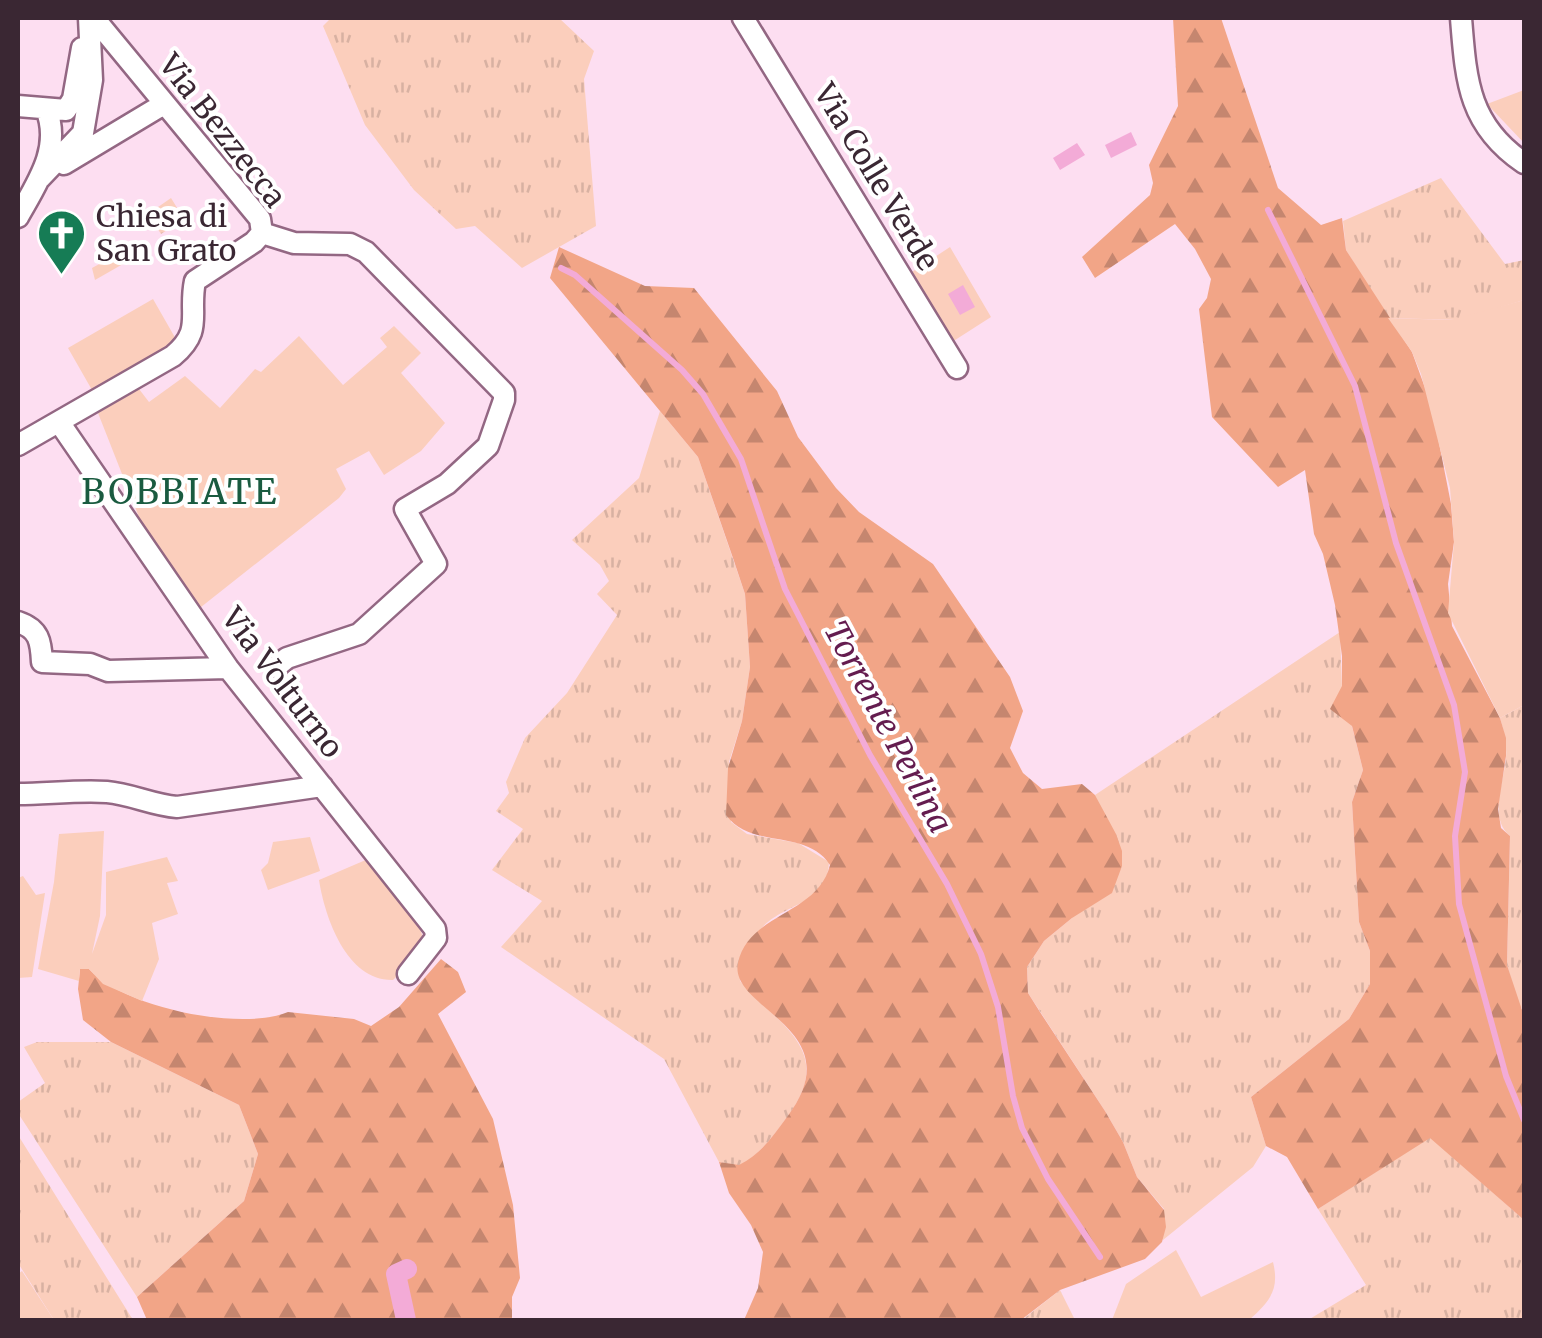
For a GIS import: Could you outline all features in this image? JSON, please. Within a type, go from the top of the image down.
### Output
[{"type":"street","name":"Via Bezzecca","points":[[90,18],[260,219],[262,232],[294,243],[350,244],[366,252],[504,392],[488,446],[447,484],[405,510],[436,564],[359,634],[287,658],[247,690]]},
{"type":"street","points":[[40,178],[83,133],[92,80],[90,18]]},
{"type":"street","points":[[18,106],[56,109],[73,99],[90,18]]},
{"type":"street","name":"Via Colle Verde","points":[[744,18],[958,368]]},
{"type":"street","points":[[1462,18],[1465,66],[1476,112],[1506,151],[1524,163]]},
{"type":"street","points":[[40,178],[164,104]]},
{"type":"street","points":[[18,216],[40,178],[53,142],[56,109]]},
{"type":"street","points":[[18,444],[174,356],[188,344],[195,327],[195,281],[254,242],[262,232]]},
{"type":"street","name":"Via Volturno","points":[[58,422],[228,668],[435,929],[436,938],[408,974]]},
{"type":"street","points":[[18,622],[34,629],[42,642],[42,662],[90,664],[108,670],[228,668]]},
{"type":"street","points":[[18,794],[106,792],[140,798],[155,806],[177,807],[322,786]]},
{"type":"green space","points":[[331,18],[559,18],[594,51],[584,79],[596,226],[522,268],[475,226],[456,229],[414,190],[365,125],[323,26]]},
{"type":"green space","points":[[1173,18],[1221,18],[1278,188],[1321,225],[1342,218],[1346,250],[1412,352],[1432,407],[1451,504],[1454,542],[1448,584],[1452,626],[1500,718],[1506,738],[1498,809],[1501,828],[1510,836],[1507,965],[1524,1016],[1524,1220],[1430,1138],[1318,1209],[1287,1157],[1266,1146],[1251,1097],[1349,1019],[1370,984],[1370,951],[1359,922],[1352,802],[1363,770],[1352,726],[1330,709],[1342,686],[1342,656],[1335,605],[1314,534],[1305,470],[1278,487],[1212,417],[1199,309],[1207,298],[1211,279],[1195,249],[1175,224],[1095,278],[1082,257],[1150,195],[1153,183],[1149,165],[1178,106]]},
{"type":"green space","points":[[1524,90],[1524,143],[1487,104]]},
{"type":"green space","points":[[1441,178],[1505,264],[1524,260],[1524,300],[1458,320],[1388,318],[1346,250],[1343,221]]},
{"type":"green space","points":[[171,198],[184,219],[161,234],[148,214]]},
{"type":"green space","points":[[559,247],[645,286],[694,288],[777,391],[798,437],[836,488],[859,512],[933,564],[1010,677],[1023,711],[1010,748],[1023,773],[1042,789],[1082,784],[1095,795],[1116,834],[1122,866],[1112,893],[1044,941],[1027,967],[1028,993],[1105,1111],[1137,1177],[1164,1210],[1166,1227],[1162,1242],[1145,1259],[1060,1290],[1021,1320],[744,1320],[758,1288],[763,1252],[751,1225],[729,1193],[719,1162],[739,1165],[766,1144],[804,1087],[806,1062],[798,1042],[784,1024],[740,979],[738,963],[744,946],[755,934],[812,894],[823,882],[830,865],[807,846],[749,832],[726,815],[728,768],[742,721],[750,667],[745,594],[698,457],[550,278]]},
{"type":"green space","points":[[950,247],[991,317],[952,342],[912,272]]},
{"type":"green space","points":[[114,256],[123,264],[95,280],[92,268]]},
{"type":"green space","points":[[153,299],[177,341],[92,390],[68,348]]},
{"type":"green space","points":[[1524,300],[1524,705],[1500,718],[1448,613],[1454,542],[1450,488],[1421,374],[1412,352],[1388,318],[1451,320]]},
{"type":"green space","points":[[394,326],[421,353],[401,373],[445,423],[421,451],[384,475],[369,451],[336,469],[346,489],[339,498],[196,611],[150,545],[98,413],[139,389],[149,402],[185,376],[220,408],[255,369],[261,372],[299,336],[343,385],[387,347],[380,338]]},
{"type":"green space","points":[[660,411],[698,457],[745,594],[750,667],[742,721],[729,762],[731,822],[747,834],[798,843],[829,862],[821,887],[812,896],[762,928],[740,981],[797,1041],[806,1074],[788,1116],[760,1150],[739,1166],[719,1162],[664,1059],[501,947],[542,901],[492,870],[523,829],[496,811],[509,793],[506,782],[525,738],[567,693],[617,615],[597,594],[609,581],[600,565],[572,540],[639,478]]},
{"type":"green space","points":[[1340,632],[1342,687],[1363,770],[1352,802],[1359,922],[1370,951],[1370,984],[1349,1019],[1251,1097],[1266,1146],[1253,1167],[1163,1240],[1164,1209],[1137,1177],[1105,1111],[1028,993],[1027,967],[1044,941],[1072,918],[1107,820],[1095,795]]},
{"type":"green space","points":[[1524,705],[1524,1006],[1520,1009],[1507,965],[1510,836],[1503,828],[1499,810],[1506,753],[1500,718]]},
{"type":"green space","points":[[104,831],[100,916],[92,954],[106,915],[106,872],[167,857],[178,881],[167,883],[178,914],[152,923],[159,959],[142,1001],[103,984],[89,969],[80,969],[79,981],[38,969],[59,834]]},
{"type":"green space","points":[[310,837],[320,871],[268,890],[261,870],[268,863],[273,842]]},
{"type":"green space","points":[[368,859],[412,909],[423,937],[413,961],[393,980],[377,978],[351,959],[333,929],[322,895],[319,880]]},
{"type":"green space","points":[[23,876],[36,895],[45,893],[32,977],[18,978],[18,878]]},
{"type":"green space","points":[[441,959],[458,972],[466,992],[438,1014],[493,1119],[513,1205],[520,1278],[512,1297],[512,1320],[147,1320],[137,1297],[244,1201],[258,1154],[239,1105],[111,1042],[83,1020],[78,989],[80,969],[89,969],[128,995],[183,1012],[241,1019],[288,1012],[354,1019],[371,1026],[399,1007]]},
{"type":"green space","points":[[37,1042],[111,1042],[239,1105],[258,1154],[244,1201],[137,1297],[18,1113],[18,1102],[45,1083],[24,1047]]},
{"type":"green space","points":[[18,1135],[133,1320],[54,1320],[18,1263]]},
{"type":"green space","points":[[1430,1137],[1524,1220],[1524,1320],[1308,1320],[1366,1285],[1318,1209]]},
{"type":"green space","points":[[1176,1250],[1201,1297],[1273,1262],[1275,1280],[1271,1295],[1249,1320],[1112,1320],[1126,1284]]},
{"type":"green space","points":[[22,1271],[54,1320],[18,1320],[18,1274]]},
{"type":"green space","points":[[1060,1290],[1075,1320],[1022,1320]]},
{"type":"shaded area","points":[[1131,132],[1137,145],[1111,158],[1105,145]]},
{"type":"shaded area","points":[[1077,143],[1085,155],[1060,170],[1053,158]]},
{"type":"shaded area","points":[[963,285],[975,307],[960,315],[948,294]]},
{"type":"waterway","points":[[1268,210],[1355,386],[1396,543],[1454,705],[1465,772],[1455,836],[1459,904],[1506,1076],[1524,1120]]},
{"type":"waterway","name":"Torrente Perlina","points":[[561,268],[575,275],[682,370],[703,394],[741,459],[785,589],[870,755],[947,884],[981,954],[998,1007],[1022,1128],[1048,1179],[1100,1257]]},
{"type":"waterway","points":[[406,1320],[396,1274],[407,1269]]},
{"type":"place","name":"Chiesa di San Grato","points":[[61,276]]},
{"type":"district","name":"BOBBIATE","points":[[180,492]]}]
